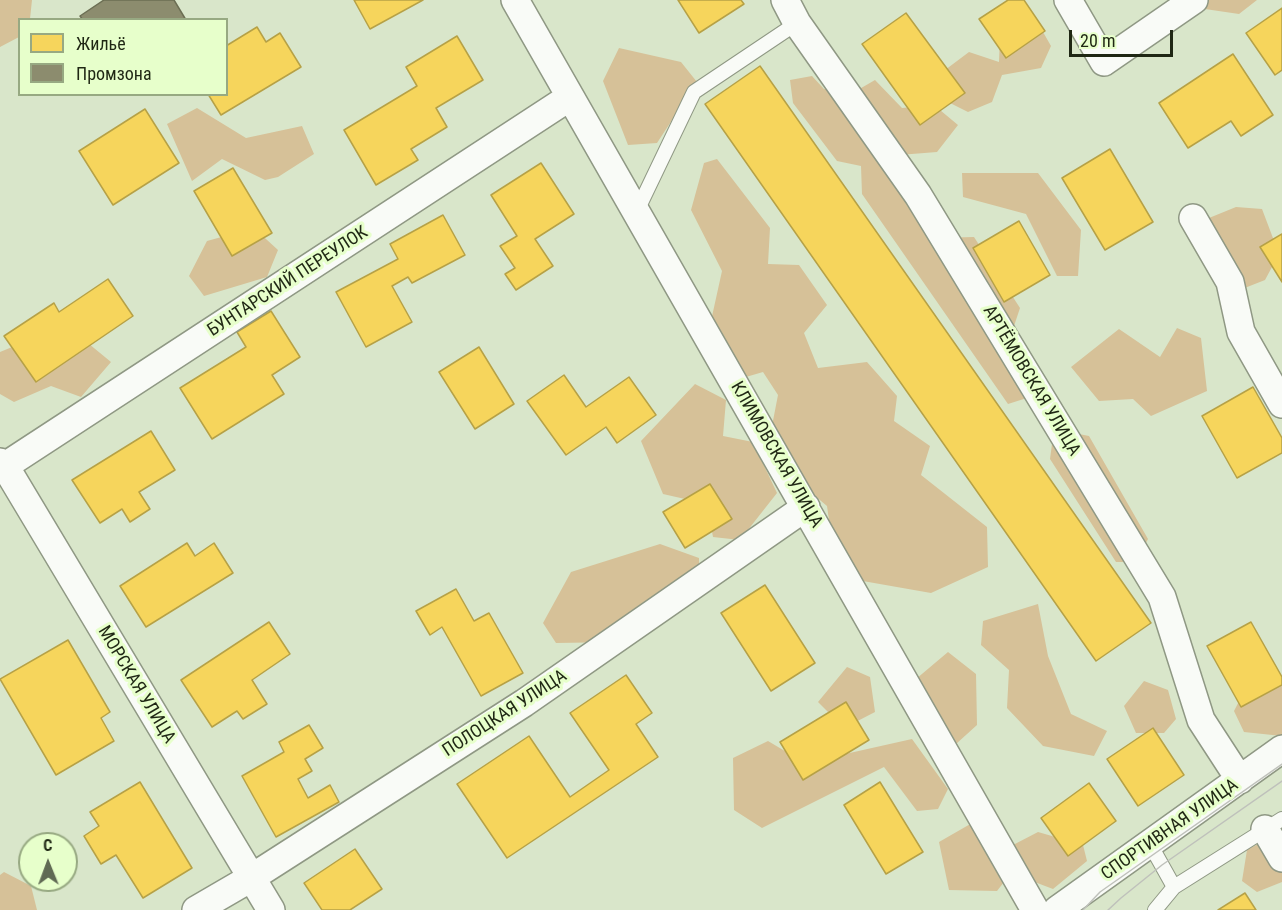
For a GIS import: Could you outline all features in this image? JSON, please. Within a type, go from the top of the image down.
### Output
[{"type":"street","name":"КЛИМОВСКАЯ УЛИЦА","points":[[515,0],[1035,910]]},
{"type":"street","points":[[1068,0],[1104,62],[1194,0]]},
{"type":"street","name":"АРТЁМОВСКАЯ УЛИЦА","points":[[791,12],[918,195],[1162,597],[1201,720],[1240,780]]},
{"type":"street","name":"БУНТАРСКИЙ ПЕРЕУЛОК","points":[[3,464],[570,97]]},
{"type":"street","points":[[1193,218],[1230,282],[1241,332],[1282,404]]},
{"type":"street","name":"МОРСКАЯ УЛИЦА","points":[[3,464],[271,910]]},
{"type":"street","name":"ПОЛОЦКАЯ УЛИЦА","points":[[196,910],[251,878],[524,703],[806,507]]},
{"type":"street","name":"СПОРТИВНАЯ УЛИЦА","points":[[1057,910],[1282,749]]},
{"type":"street","points":[[1273,824],[1282,858]]},
{"type":"lane","points":[[636,213],[694,92],[791,12]]},
{"type":"lane","points":[[1155,910],[1174,887],[1273,824]]},
{"type":"lane","points":[[1145,847],[1155,853],[1174,887]]},
{"type":"shaded area","points":[[0,0],[32,0],[30,18],[18,18],[18,38],[0,47]]},
{"type":"shaded area","points":[[1205,0],[1257,0],[1239,14],[1205,9]]},
{"type":"shaded area","points":[[1039,25],[1051,46],[1041,68],[1002,75],[992,102],[968,112],[944,100],[945,70],[969,52],[999,62],[1000,36]]},
{"type":"shaded area","points":[[619,48],[681,62],[697,82],[657,143],[628,145],[603,81]]},
{"type":"shaded area","points":[[812,76],[824,89],[856,91],[875,80],[902,108],[934,105],[958,125],[937,152],[899,155],[935,238],[974,237],[1020,308],[1010,338],[1034,360],[1030,397],[1008,404],[862,194],[861,166],[837,161],[793,103],[790,80]]},
{"type":"shaded area","points":[[197,108],[246,138],[302,126],[314,154],[278,177],[265,180],[222,159],[192,181],[167,124]]},
{"type":"shaded area","points":[[717,159],[770,228],[768,264],[799,265],[827,305],[804,333],[818,368],[867,362],[897,396],[894,421],[930,446],[921,475],[987,527],[988,567],[931,593],[857,580],[831,534],[827,506],[802,485],[771,431],[778,395],[763,372],[739,379],[709,330],[722,271],[691,210],[704,163]]},
{"type":"shaded area","points":[[962,173],[1038,173],[1081,230],[1078,276],[1057,276],[1026,214],[963,197]]},
{"type":"shaded area","points":[[1236,207],[1262,209],[1279,254],[1265,280],[1237,291],[1199,241],[1209,218]]},
{"type":"shaded area","points":[[254,228],[278,250],[267,277],[204,296],[189,276],[207,241]]},
{"type":"shaded area","points":[[1177,328],[1201,338],[1207,391],[1151,416],[1133,399],[1099,401],[1071,367],[1119,329],[1160,357]]},
{"type":"shaded area","points":[[83,339],[111,362],[81,397],[51,386],[14,402],[0,394],[0,352],[17,345]]},
{"type":"shaded area","points":[[695,384],[726,400],[723,436],[753,442],[777,493],[740,540],[713,537],[707,504],[663,494],[641,441]]},
{"type":"shaded area","points":[[1054,429],[1089,436],[1148,539],[1136,562],[1116,562],[1050,459]]},
{"type":"shaded area","points":[[660,544],[699,558],[699,586],[619,642],[556,643],[543,623],[571,572]]},
{"type":"shaded area","points":[[1038,604],[1048,656],[1071,714],[1107,731],[1094,756],[1043,746],[1007,708],[1009,670],[981,645],[983,621]]},
{"type":"shaded area","points":[[948,652],[976,674],[977,725],[956,744],[931,736],[916,679]]},
{"type":"shaded area","points":[[847,667],[870,677],[875,712],[844,728],[818,702]]},
{"type":"shaded area","points":[[1144,681],[1168,690],[1176,719],[1164,733],[1136,733],[1124,706]]},
{"type":"shaded area","points":[[1249,682],[1282,686],[1282,736],[1244,732],[1234,711]]},
{"type":"shaded area","points":[[912,739],[948,789],[938,809],[917,811],[884,767],[762,828],[734,810],[733,758],[768,741],[805,763]]},
{"type":"shaded area","points":[[986,815],[1013,845],[1038,832],[1083,845],[1087,861],[1053,889],[1011,873],[997,891],[949,890],[939,842]]},
{"type":"shaded area","points":[[1282,831],[1282,882],[1257,892],[1242,881],[1247,850]]},
{"type":"shaded area","points":[[4,872],[18,879],[18,892],[32,892],[37,910],[0,910],[0,875]]},
{"type":"building: Жильё","points":[[354,0],[423,0],[370,29]]},
{"type":"building: Жильё","points":[[678,0],[741,0],[744,4],[699,33]]},
{"type":"building: Жильё","points":[[1008,0],[1024,0],[1045,31],[1006,58],[979,19]]},
{"type":"building: Жильё","points":[[1282,8],[1282,70],[1275,75],[1246,33]]},
{"type":"building: Жильё","points":[[906,13],[965,93],[920,125],[862,44]]},
{"type":"building: Жильё","points":[[257,27],[266,42],[280,33],[301,67],[221,115],[209,96],[228,96],[228,45]]},
{"type":"building: Жильё","points":[[457,36],[483,80],[436,108],[447,127],[411,149],[418,160],[376,185],[344,130],[417,86],[406,67]]},
{"type":"building: Жильё","points":[[1233,54],[1273,115],[1241,136],[1231,121],[1188,148],[1159,103]]},
{"type":"building: Жильё","points":[[760,66],[1151,623],[1096,661],[705,104]]},
{"type":"building: Жильё","points":[[145,109],[179,163],[113,205],[79,151]]},
{"type":"building: Жильё","points":[[1110,149],[1153,222],[1105,250],[1062,178]]},
{"type":"building: Жильё","points":[[541,163],[574,214],[535,239],[553,266],[516,290],[505,274],[515,268],[500,246],[517,236],[491,195]]},
{"type":"building: Жильё","points":[[233,168],[272,233],[232,256],[194,191]]},
{"type":"building: Жильё","points":[[443,215],[465,255],[412,283],[408,277],[392,286],[412,322],[366,347],[336,292],[398,259],[390,244]]},
{"type":"building: Жильё","points":[[1019,221],[1050,275],[1004,302],[973,248]]},
{"type":"building: Жильё","points":[[1282,234],[1282,282],[1260,247]]},
{"type":"building: Жильё","points":[[108,279],[133,316],[36,382],[4,336],[54,303],[59,312]]},
{"type":"building: Жильё","points":[[271,311],[300,357],[272,375],[284,394],[212,439],[180,388],[246,347],[237,332]]},
{"type":"building: Жильё","points":[[479,347],[514,404],[475,429],[439,372]]},
{"type":"building: Жильё","points":[[564,375],[586,407],[629,377],[656,415],[617,443],[606,427],[566,455],[527,401]]},
{"type":"building: Жильё","points":[[1253,387],[1282,438],[1282,453],[1237,478],[1202,416]]},
{"type":"building: Жильё","points":[[151,431],[175,470],[139,492],[150,509],[130,522],[122,509],[100,523],[72,480]]},
{"type":"building: Жильё","points":[[710,484],[732,519],[685,548],[663,512]]},
{"type":"building: Жильё","points":[[187,543],[195,556],[214,543],[233,573],[146,627],[120,586]]},
{"type":"building: Жильё","points":[[765,585],[815,663],[771,691],[721,613]]},
{"type":"building: Жильё","points":[[456,589],[474,621],[489,613],[523,673],[481,696],[442,627],[430,635],[416,611]]},
{"type":"building: Жильё","points":[[269,622],[290,654],[252,680],[267,704],[243,719],[237,711],[212,727],[181,680]]},
{"type":"building: Жильё","points":[[1251,622],[1282,677],[1282,685],[1241,707],[1207,646]]},
{"type":"building: Жильё","points":[[68,640],[110,712],[101,718],[114,741],[56,775],[0,679]]},
{"type":"building: Жильё","points":[[626,675],[652,713],[636,724],[658,757],[507,858],[457,784],[529,736],[570,797],[609,770],[570,713]]},
{"type":"building: Жильё","points":[[846,702],[869,740],[803,780],[780,742]]},
{"type":"building: Жильё","points":[[309,725],[323,748],[305,759],[312,771],[298,779],[308,798],[330,785],[339,802],[276,837],[242,776],[284,752],[279,742]]},
{"type":"building: Жильё","points":[[1153,728],[1184,775],[1138,806],[1107,759]]},
{"type":"building: Жильё","points":[[140,782],[192,868],[143,898],[116,855],[101,864],[84,836],[99,826],[90,812]]},
{"type":"building: Жильё","points":[[880,782],[923,852],[886,874],[844,805]]},
{"type":"building: Жильё","points":[[1089,783],[1116,821],[1068,856],[1041,818]]},
{"type":"building: Жильё","points":[[355,849],[382,889],[350,910],[322,910],[304,883]]},
{"type":"building: Жильё","points":[[1245,893],[1256,910],[1218,910]]},
{"type":"building: Промзона","points":[[104,0],[174,0],[185,18],[82,18],[80,16]]},
{"type":"tram line","points":[[1083,910],[1100,892],[1282,764]]},
{"type":"tram line","points":[[1108,910],[1162,865],[1282,781]]}]
